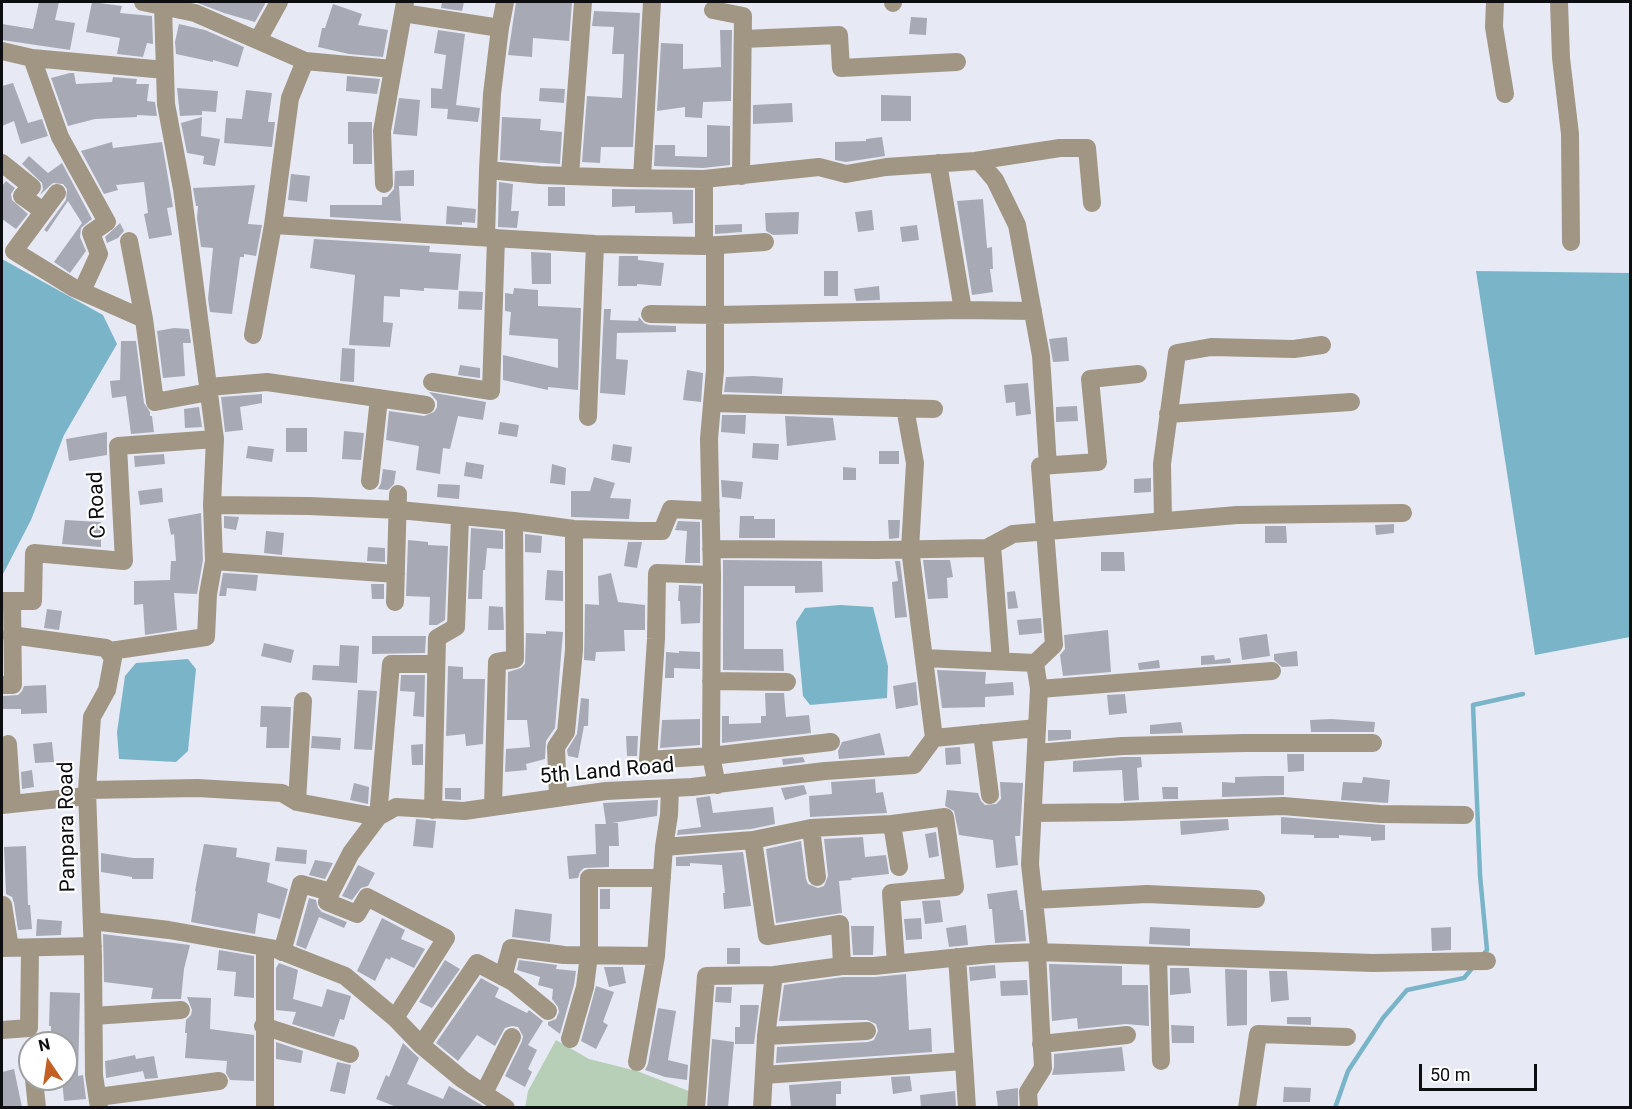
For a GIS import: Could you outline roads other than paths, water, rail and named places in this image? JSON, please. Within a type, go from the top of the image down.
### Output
[{"type":"street","points":[[143,2],[195,13],[305,61],[393,69]]},
{"type":"street","points":[[258,40],[279,2]]},
{"type":"street","points":[[432,382],[491,392],[491,237],[488,170],[492,94],[505,2]]},
{"type":"street","points":[[570,175],[583,2]]},
{"type":"street","points":[[642,178],[652,2]]},
{"type":"street","points":[[1495,2],[1494,27],[1505,94]]},
{"type":"street","points":[[1559,2],[1561,58],[1570,134],[1571,242]]},
{"type":"street","points":[[11,635],[106,648],[110,651],[206,637],[208,594],[214,561],[212,505],[215,439],[182,189],[166,104],[163,6]]},
{"type":"street","points":[[384,184],[382,131],[404,7],[500,28]]},
{"type":"street","points":[[713,10],[743,16],[741,176]]},
{"type":"street","points":[[743,39],[839,35],[841,68],[957,62]]},
{"type":"street","points":[[2,51],[32,58],[165,70]]},
{"type":"street","points":[[32,58],[60,137],[107,222],[91,233],[99,254],[82,291]]},
{"type":"street","points":[[254,335],[273,225],[290,98],[305,61]]},
{"type":"street","points":[[488,170],[540,175],[704,179],[819,167],[846,174],[886,167],[979,160],[1060,148],[1087,148],[1092,203]]},
{"type":"street","points":[[979,160],[995,180],[1017,225],[1041,356],[1048,466]]},
{"type":"street","points":[[2,163],[32,187],[22,196],[43,211]]},
{"type":"street","points":[[938,164],[963,310]]},
{"type":"street","points":[[704,179],[715,315],[715,370],[709,439],[712,575],[711,756],[717,785]]},
{"type":"street","points":[[57,193],[14,251],[82,291],[144,319]]},
{"type":"street","points":[[273,225],[595,244],[709,246],[765,242]]},
{"type":"street","points":[[129,241],[144,319],[155,402],[209,389],[267,382],[426,405]]},
{"type":"street","points":[[588,417],[595,244]]},
{"type":"street","points":[[650,314],[1033,311]]},
{"type":"street","points":[[1163,521],[1162,464],[1177,353],[1211,347],[1294,350],[1322,345]]},
{"type":"street","points":[[924,658],[1035,663],[1054,645],[1040,466],[1098,462],[1090,379],[1138,374]]},
{"type":"street","points":[[370,481],[378,398]]},
{"type":"street","points":[[1168,414],[1351,402]]},
{"type":"street","points":[[712,403],[934,409]]},
{"type":"street","points":[[905,408],[915,463],[910,549],[934,738],[1037,728]]},
{"type":"street","name":"C Road","points":[[7,602],[33,602],[34,553],[124,561],[118,446],[215,439]]},
{"type":"street","points":[[212,505],[309,506],[398,502],[459,517],[574,529],[662,531],[671,508],[711,511]]},
{"type":"street","points":[[395,602],[398,502]]},
{"type":"street","points":[[711,549],[987,548],[1013,534],[1163,521],[1237,515],[1403,513]]},
{"type":"street","points":[[433,810],[437,638],[456,627],[459,517]]},
{"type":"street","points":[[493,807],[497,662],[515,659],[514,521]]},
{"type":"street","points":[[558,797],[556,747],[566,732],[574,650],[574,529]]},
{"type":"street","points":[[992,545],[1001,661]]},
{"type":"street","points":[[214,561],[396,574]]},
{"type":"street","points":[[712,575],[657,573],[656,639],[648,760],[711,756],[831,742]]},
{"type":"street","points":[[2,685],[13,685],[7,602]]},
{"type":"street","name":"Panpara Road","points":[[98,1102],[94,1075],[93,946],[87,793],[92,717],[107,690],[113,658],[110,651]]},
{"type":"street","points":[[395,1018],[446,938],[367,897],[357,914],[327,902],[351,853],[378,818],[391,663],[436,664]]},
{"type":"street","points":[[1029,1107],[1028,1092],[1042,1068],[1037,952],[1039,947],[1029,864],[1034,813],[1039,689],[1035,663]]},
{"type":"street","points":[[1039,689],[1272,671]]},
{"type":"street","points":[[711,681],[787,682]]},
{"type":"street","points":[[297,802],[303,701]]},
{"type":"street","points":[[982,733],[990,795]]},
{"type":"street","name":"5th Land Road","points":[[378,818],[396,807],[464,812],[606,791],[717,785],[825,771],[914,765],[934,738]]},
{"type":"street","points":[[1036,753],[1122,746],[1373,743]]},
{"type":"street","points":[[8,744],[7,804],[87,793],[198,788],[282,793],[297,802],[378,818]]},
{"type":"street","points":[[637,1062],[656,956],[663,848],[669,815],[670,788]]},
{"type":"street","points":[[1034,813],[1283,806],[1380,814],[1465,815]]},
{"type":"street","points":[[663,848],[753,840],[811,828],[892,824],[945,817],[955,887],[891,893],[896,963]]},
{"type":"street","points":[[892,824],[899,867]]},
{"type":"street","points":[[811,828],[817,877]]},
{"type":"street","points":[[753,840],[767,936],[840,924],[842,966]]},
{"type":"street","points":[[570,1039],[585,987],[588,955],[589,878],[662,878]]},
{"type":"street","points":[[264,1107],[263,1026],[273,950],[301,884],[331,892]]},
{"type":"street","points":[[1034,900],[1147,894],[1256,898]]},
{"type":"street","points":[[2,901],[6,948],[93,946]]},
{"type":"street","points":[[92,921],[169,930],[273,950],[345,976],[395,1018],[421,1046],[462,1079],[506,1107]]},
{"type":"street","points":[[503,977],[512,948],[564,955],[656,956]]},
{"type":"street","points":[[30,949],[30,1031]]},
{"type":"street","points":[[696,1107],[706,976],[774,975],[842,966],[1037,952],[1373,963],[1487,961]]},
{"type":"street","points":[[1158,956],[1161,1061]]},
{"type":"street","points":[[957,957],[967,1107]]},
{"type":"street","points":[[421,1046],[477,963],[513,982],[548,1011]]},
{"type":"street","points":[[762,1107],[766,1036],[774,975]]},
{"type":"street","points":[[94,1016],[181,1010]]},
{"type":"street","points":[[263,1026],[350,1054]]},
{"type":"street","points":[[2,1030],[18,1033]]},
{"type":"street","points":[[766,1036],[867,1031]]},
{"type":"street","points":[[1247,1107],[1258,1034],[1347,1037]]},
{"type":"street","points":[[1041,1044],[1127,1035]]},
{"type":"street","points":[[484,1093],[512,1037]]},
{"type":"street","points":[[764,1075],[964,1061]]},
{"type":"street","points":[[98,1102],[219,1081]]},
{"type":"street","points":[[35,1091],[37,1107]]},
{"type":"water","points":[[2,259],[103,315],[117,344],[64,435],[31,520],[2,576]]},
{"type":"water","points":[[1476,271],[1630,273],[1630,637],[1535,655]]},
{"type":"water","points":[[840,605],[873,607],[888,666],[887,698],[810,705],[803,696],[796,622],[805,608]]},
{"type":"water","points":[[188,659],[196,669],[188,751],[176,762],[119,759],[117,732],[125,676],[136,663]]},
{"type":"waterway","points":[[1483,955],[1487,950],[1480,875],[1473,705],[1523,694]]},
{"type":"waterway","points":[[1335,1108],[1348,1071],[1383,1018],[1407,990],[1464,978],[1474,966]]}]
